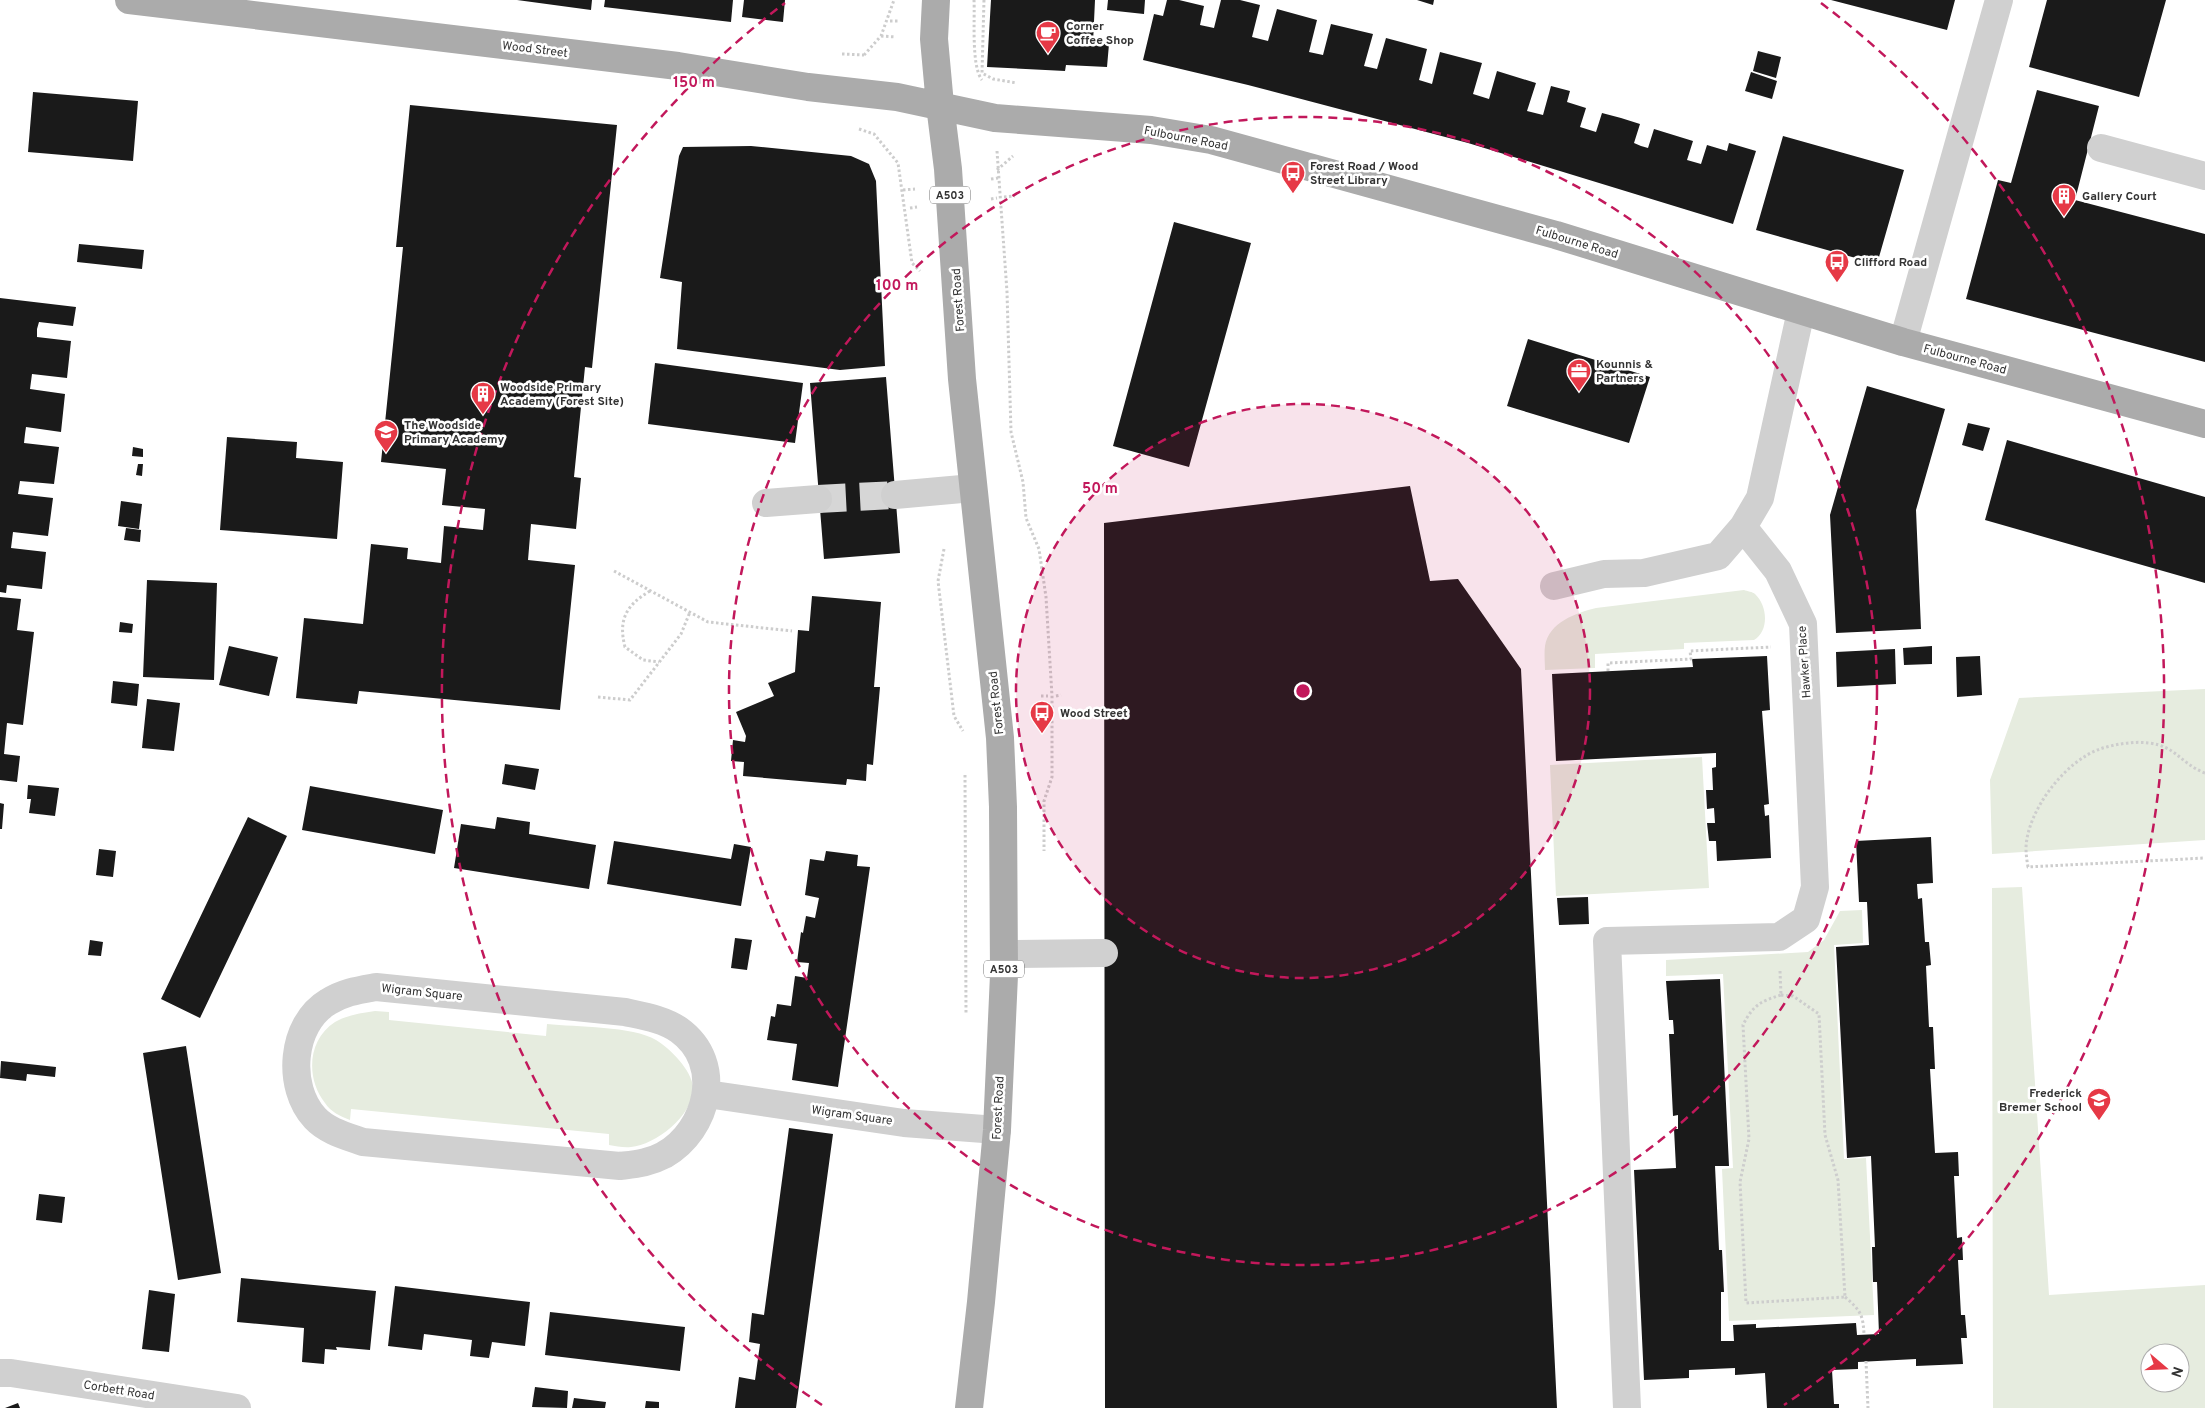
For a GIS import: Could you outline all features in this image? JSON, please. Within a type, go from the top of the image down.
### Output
[{"type":"main road","name":"Wood Street","points":[[129,0],[678,66],[808,87],[861,92],[940,105]]},
{"type":"main road","name":"Forest Road","points":[[936,0],[934,39],[948,168],[962,379],[1000,738],[1003,807],[1004,954],[998,1130],[969,1408]]},
{"type":"main road","name":"Fulbourne Road","points":[[940,105],[995,118],[1151,130],[1211,140],[1556,235],[1903,342],[2205,424]]},
{"type":"street","points":[[1903,342],[1999,0]]},
{"type":"street","points":[[2101,148],[2205,176]]},
{"type":"street","points":[[1554,586],[1604,574],[1644,573],[1718,556],[1743,527],[1760,498],[1801,311]]},
{"type":"street","points":[[895,495],[973,488]]},
{"type":"street","points":[[766,503],[818,499]]},
{"type":"street","name":"Hawker Place","points":[[1627,1408],[1607,941],[1779,937],[1806,919],[1815,887],[1803,624],[1778,571],[1743,527]]},
{"type":"street","points":[[1004,954],[1104,953]]},
{"type":"street","name":"Wigram Square","points":[[376,987],[625,1012],[656,1018],[679,1030],[695,1047],[706,1073],[707,1094],[699,1118],[683,1139],[665,1154],[646,1163],[620,1166],[362,1142],[335,1133],[315,1119],[303,1102],[296,1074],[298,1046],[308,1022],[327,1002],[350,991],[376,987]]},
{"type":"street","name":"Wigram Square","points":[[707,1094],[904,1123],[998,1130]]},
{"type":"street","name":"Corbett Road","points":[[0,1373],[12,1373],[237,1408]]},
{"type":"path","points":[[850,54],[864,54],[881,36],[894,0]]},
{"type":"path","points":[[974,0],[977,74],[983,81]]},
{"type":"path","points":[[982,73],[984,0]]},
{"type":"path","points":[[890,21],[898,21]]},
{"type":"path","points":[[970,24],[984,25]]},
{"type":"path","points":[[881,36],[896,37]]},
{"type":"path","points":[[858,129],[874,134],[898,163],[912,263],[926,276]]},
{"type":"path","points":[[997,150],[1007,292],[1011,432],[1023,482],[1026,518],[1039,549],[1046,597],[1052,696],[1052,777],[1044,801],[1044,851]]},
{"type":"path","points":[[991,180],[998,178]]},
{"type":"path","points":[[903,190],[915,189]]},
{"type":"path","points":[[1004,197],[1015,196]]},
{"type":"path","points":[[991,199],[998,198]]},
{"type":"path","points":[[945,546],[938,581],[954,716],[964,736]]},
{"type":"path","points":[[614,572],[708,622],[792,631]]},
{"type":"path","points":[[650,591],[629,606],[621,631],[626,647],[644,660],[659,662]]},
{"type":"path","points":[[598,697],[630,700],[681,634],[690,612]]},
{"type":"path","points":[[1608,672],[1608,663],[1691,658],[1690,651],[1804,646]]},
{"type":"path","points":[[1041,696],[1048,696]]},
{"type":"path","points":[[2205,773],[2192,768],[2171,748],[2150,743],[2129,743],[2099,749],[2071,766],[2049,787],[2032,818],[2026,847],[2028,867],[2205,858]]},
{"type":"path","points":[[965,770],[966,1018]]},
{"type":"path","points":[[1845,1297],[1838,1180],[1825,1135],[1819,1014],[1793,996],[1781,995],[1766,1000],[1750,1010],[1743,1025],[1748,1139],[1740,1182],[1746,1303],[1845,1297],[1859,1309],[1863,1318],[1864,1334]]},
{"type":"path","points":[[1866,1361],[1868,1408]]},
{"type":"shaded area","points":[[1744,590],[1755,594],[1764,611],[1765,618],[1762,631],[1754,640],[1684,643],[1684,649],[1595,654],[1595,668],[1545,670],[1545,646],[1548,638],[1558,625],[1572,616],[1596,608]]},
{"type":"shaded area","points":[[2205,689],[2205,840],[1992,854],[1990,780],[2019,698]]},
{"type":"shaded area","points":[[1702,757],[1709,888],[1556,896],[1550,765]]},
{"type":"shaded area","points":[[2022,887],[2049,1295],[2205,1285],[2205,1408],[1993,1408],[1992,888]]},
{"type":"shaded area","points":[[1862,910],[1863,943],[1834,945],[1844,1159],[1866,1158],[1874,1315],[1729,1321],[1722,1169],[1733,1168],[1723,974],[1666,976],[1666,960],[1808,952],[1824,940],[1840,911]]},
{"type":"shaded area","points":[[375,1011],[389,1012],[389,1020],[546,1036],[547,1024],[604,1028],[646,1035],[668,1048],[685,1067],[692,1081],[692,1097],[681,1117],[662,1134],[652,1141],[628,1147],[609,1145],[609,1134],[351,1109],[350,1120],[330,1109],[325,1103],[315,1083],[312,1072],[312,1060],[319,1039],[335,1022],[350,1016]]},
{"type":"building","points":[[517,0],[592,0],[591,10]]},
{"type":"building","points":[[605,0],[733,0],[731,22],[604,7]]},
{"type":"building","points":[[744,0],[785,0],[783,22],[742,17]]},
{"type":"building","points":[[991,0],[1095,0],[1093,43],[1109,44],[1107,67],[1066,65],[1065,71],[987,67]]},
{"type":"building","points":[[1108,0],[1145,0],[1144,14],[1107,10]]},
{"type":"building","points":[[1167,0],[1179,0],[1204,6],[1200,25],[1214,28],[1221,0],[1240,0],[1260,5],[1252,37],[1268,41],[1277,9],[1317,20],[1309,52],[1323,55],[1331,24],[1373,34],[1364,66],[1377,69],[1386,38],[1427,49],[1419,80],[1432,84],[1440,52],[1482,63],[1473,94],[1489,99],[1497,71],[1536,83],[1527,111],[1543,115],[1551,86],[1570,91],[1567,102],[1586,108],[1580,127],[1596,132],[1602,113],[1621,118],[1640,124],[1634,143],[1641,146],[1648,148],[1654,129],[1693,141],[1687,160],[1701,164],[1707,145],[1727,151],[1729,143],[1756,151],[1733,224],[1468,143],[1248,85],[1143,60],[1154,14],[1163,16]]},
{"type":"building","points":[[1417,0],[1434,0],[1433,5]]},
{"type":"building","points":[[1831,0],[1955,0],[1947,30]]},
{"type":"building","points":[[2047,0],[2166,0],[2139,97],[2029,67]]},
{"type":"building","points":[[1758,51],[1781,57],[1776,78],[1753,71]]},
{"type":"building","points":[[1751,72],[1777,81],[1772,99],[1745,91]]},
{"type":"building","name":"Gallery Court","points":[[2037,90],[2099,106],[2075,200],[2205,234],[2205,362],[1966,299],[1998,180],[2011,183]]},
{"type":"building","points":[[33,92],[138,101],[133,161],[28,152]]},
{"type":"building","name":"Woodside Primary Academy (Forest Site)","points":[[410,105],[617,125],[592,368],[585,367],[574,477],[581,478],[576,529],[531,524],[528,560],[575,565],[560,710],[359,691],[357,704],[296,698],[304,618],[363,624],[371,544],[408,548],[407,559],[441,563],[444,526],[483,530],[485,509],[442,505],[446,469],[381,462],[403,247],[396,247]]},
{"type":"building","points":[[1783,136],[1904,170],[1877,264],[1756,230]]},
{"type":"building","points":[[751,146],[851,156],[869,164],[876,181],[885,366],[840,370],[677,349],[682,282],[660,278],[679,156],[683,147]]},
{"type":"building","points":[[1174,222],[1251,243],[1189,467],[1113,446]]},
{"type":"building","points":[[79,244],[144,250],[142,269],[77,262]]},
{"type":"building","points":[[0,298],[76,307],[73,326],[39,322],[37,329],[37,337],[71,341],[67,378],[32,374],[30,389],[65,394],[61,432],[26,427],[25,434],[24,443],[59,447],[54,484],[20,481],[18,494],[53,498],[48,536],[13,532],[11,548],[46,552],[42,589],[7,585],[6,593],[0,592]]},
{"type":"building","name":"Kounnis & Partners","points":[[1528,339],[1650,377],[1629,443],[1507,406]]},
{"type":"building","points":[[655,363],[803,383],[795,443],[648,424]]},
{"type":"building","points":[[886,377],[900,553],[824,559],[810,383]]},
{"type":"building","points":[[1867,386],[1945,409],[1916,510],[1921,629],[1836,633],[1830,515]]},
{"type":"building","points":[[1968,423],[1990,428],[1983,451],[1962,445]]},
{"type":"building","points":[[227,437],[297,442],[296,458],[343,462],[337,539],[220,530]]},
{"type":"building","points":[[2007,440],[2205,497],[2205,583],[1985,520]]},
{"type":"building","points":[[133,447],[143,449],[143,457],[132,456]]},
{"type":"building","points":[[138,464],[143,464],[142,476],[136,475]]},
{"type":"building","points":[[1410,486],[1430,581],[1458,579],[1521,669],[1557,1408],[1105,1408],[1104,523]]},
{"type":"building","points":[[121,501],[142,504],[139,529],[118,526]]},
{"type":"building","points":[[126,528],[141,530],[140,542],[124,540]]},
{"type":"building","points":[[147,580],[217,583],[214,680],[143,677]]},
{"type":"building","points":[[812,596],[881,602],[874,687],[880,687],[873,765],[867,764],[866,781],[847,779],[846,785],[743,776],[744,762],[731,761],[733,740],[745,742],[746,736],[736,712],[774,696],[768,683],[795,672],[798,630],[809,631]]},
{"type":"building","points":[[0,597],[21,599],[17,630],[34,632],[23,725],[7,723],[4,754],[20,756],[17,782],[0,780]]},
{"type":"building","points":[[120,622],[133,624],[132,633],[119,632]]},
{"type":"building","points":[[229,646],[278,657],[269,696],[219,685]]},
{"type":"building","points":[[1932,646],[1932,664],[1904,665],[1903,648]]},
{"type":"building","points":[[1895,649],[1896,684],[1837,687],[1836,652]]},
{"type":"building","points":[[1767,656],[1770,710],[1762,711],[1769,804],[1764,805],[1765,816],[1769,815],[1771,858],[1717,861],[1716,841],[1709,841],[1707,823],[1715,823],[1714,808],[1707,809],[1706,790],[1713,790],[1712,768],[1716,767],[1716,753],[1556,761],[1552,674],[1693,667],[1692,659]]},
{"type":"building","points":[[1980,656],[1982,695],[1957,697],[1956,657]]},
{"type":"building","points":[[113,681],[139,684],[137,706],[111,703]]},
{"type":"building","points":[[147,699],[180,703],[174,751],[142,748]]},
{"type":"building","points":[[505,764],[539,769],[535,790],[502,784]]},
{"type":"building","points":[[28,785],[59,788],[55,816],[29,813],[31,799],[27,799]]},
{"type":"building","points":[[310,786],[443,810],[435,854],[302,830]]},
{"type":"building","points":[[0,803],[4,804],[2,829],[0,829]]},
{"type":"building","points":[[248,817],[287,836],[200,1018],[161,999]]},
{"type":"building","points":[[497,817],[530,822],[529,834],[596,845],[589,889],[454,868],[461,824],[495,829]]},
{"type":"building","points":[[1931,837],[1933,883],[1917,884],[1918,899],[1922,898],[1925,942],[1929,942],[1931,965],[1926,966],[1929,1027],[1933,1027],[1935,1069],[1930,1069],[1935,1153],[1958,1152],[1959,1176],[1954,1176],[1957,1238],[1962,1237],[1963,1260],[1958,1260],[1961,1315],[1965,1315],[1967,1338],[1961,1338],[1963,1364],[1916,1366],[1916,1359],[1858,1362],[1858,1369],[1832,1370],[1834,1404],[1839,1404],[1839,1408],[1767,1408],[1765,1373],[1735,1375],[1735,1368],[1689,1370],[1689,1378],[1644,1380],[1634,1170],[1676,1168],[1674,1129],[1678,1129],[1678,1115],[1673,1116],[1669,1034],[1674,1034],[1673,1020],[1669,1020],[1666,981],[1720,979],[1729,1166],[1715,1166],[1719,1250],[1722,1250],[1724,1292],[1721,1292],[1721,1341],[1734,1341],[1733,1325],[1756,1324],[1756,1328],[1856,1323],[1857,1335],[1879,1334],[1877,1282],[1873,1282],[1872,1247],[1875,1247],[1871,1156],[1847,1158],[1836,947],[1869,945],[1867,902],[1859,902],[1856,841]]},
{"type":"building","points":[[614,841],[731,859],[734,844],[751,847],[741,906],[607,884]]},
{"type":"building","points":[[99,849],[116,851],[113,877],[96,875]]},
{"type":"building","points":[[826,851],[858,855],[857,866],[870,867],[838,1087],[792,1080],[797,1044],[767,1040],[771,1016],[775,1017],[777,1004],[791,1006],[795,976],[807,978],[809,963],[797,962],[801,932],[803,933],[806,916],[815,918],[819,898],[805,895],[810,859],[824,861]]},
{"type":"building","points":[[1588,897],[1589,924],[1559,925],[1557,898]]},
{"type":"building","points":[[735,938],[752,940],[747,970],[731,968]]},
{"type":"building","points":[[90,940],[103,942],[101,956],[88,955]]},
{"type":"building","points":[[186,1046],[221,1273],[178,1280],[143,1053]]},
{"type":"building","points":[[1,1061],[56,1067],[55,1077],[27,1074],[26,1081],[0,1078]]},
{"type":"building","points":[[789,1128],[833,1134],[796,1408],[735,1408],[739,1377],[755,1380],[760,1344],[749,1342],[752,1313],[764,1315]]},
{"type":"building","points":[[39,1194],[65,1197],[62,1223],[36,1220]]},
{"type":"building","points":[[241,1278],[376,1291],[370,1350],[336,1347],[337,1350],[325,1349],[324,1364],[302,1362],[304,1328],[237,1322]]},
{"type":"building","points":[[395,1286],[530,1302],[525,1346],[492,1342],[489,1358],[470,1356],[472,1340],[424,1334],[422,1350],[388,1346]]},
{"type":"building","points":[[149,1290],[175,1294],[169,1352],[142,1349]]},
{"type":"building","points":[[550,1312],[685,1327],[680,1371],[545,1355]]},
{"type":"building","points":[[535,1387],[568,1391],[567,1408],[532,1407]]},
{"type":"building","points":[[574,1398],[606,1402],[605,1408],[572,1408]]},
{"type":"building","points":[[646,1401],[659,1402],[659,1408],[645,1408]]},
{"type":"building","points":[[18,1403],[20,1408],[5,1408]]},
{"type":"tunnel","points":[[818,499],[895,495]]},
{"type":"place","name":"Corner Coffee Shop","points":[[1048,54]]},
{"type":"place","name":"Forest Road / Wood Street Library","points":[[1293,194]]},
{"type":"place","name":"Gallery Court","points":[[2064,217]]},
{"type":"place","name":"Clifford Road","points":[[1837,283]]},
{"type":"place","name":"Kounnis & Partners","points":[[1579,392]]},
{"type":"place","name":"Woodside Primary Academy (Forest Site)","points":[[483,415]]},
{"type":"place","name":"The Woodside Primary Academy","points":[[386,453]]},
{"type":"place","name":"Wood Street","points":[[1042,734]]},
{"type":"place","name":"Frederick Bremer School","points":[[2099,1121]]}]
